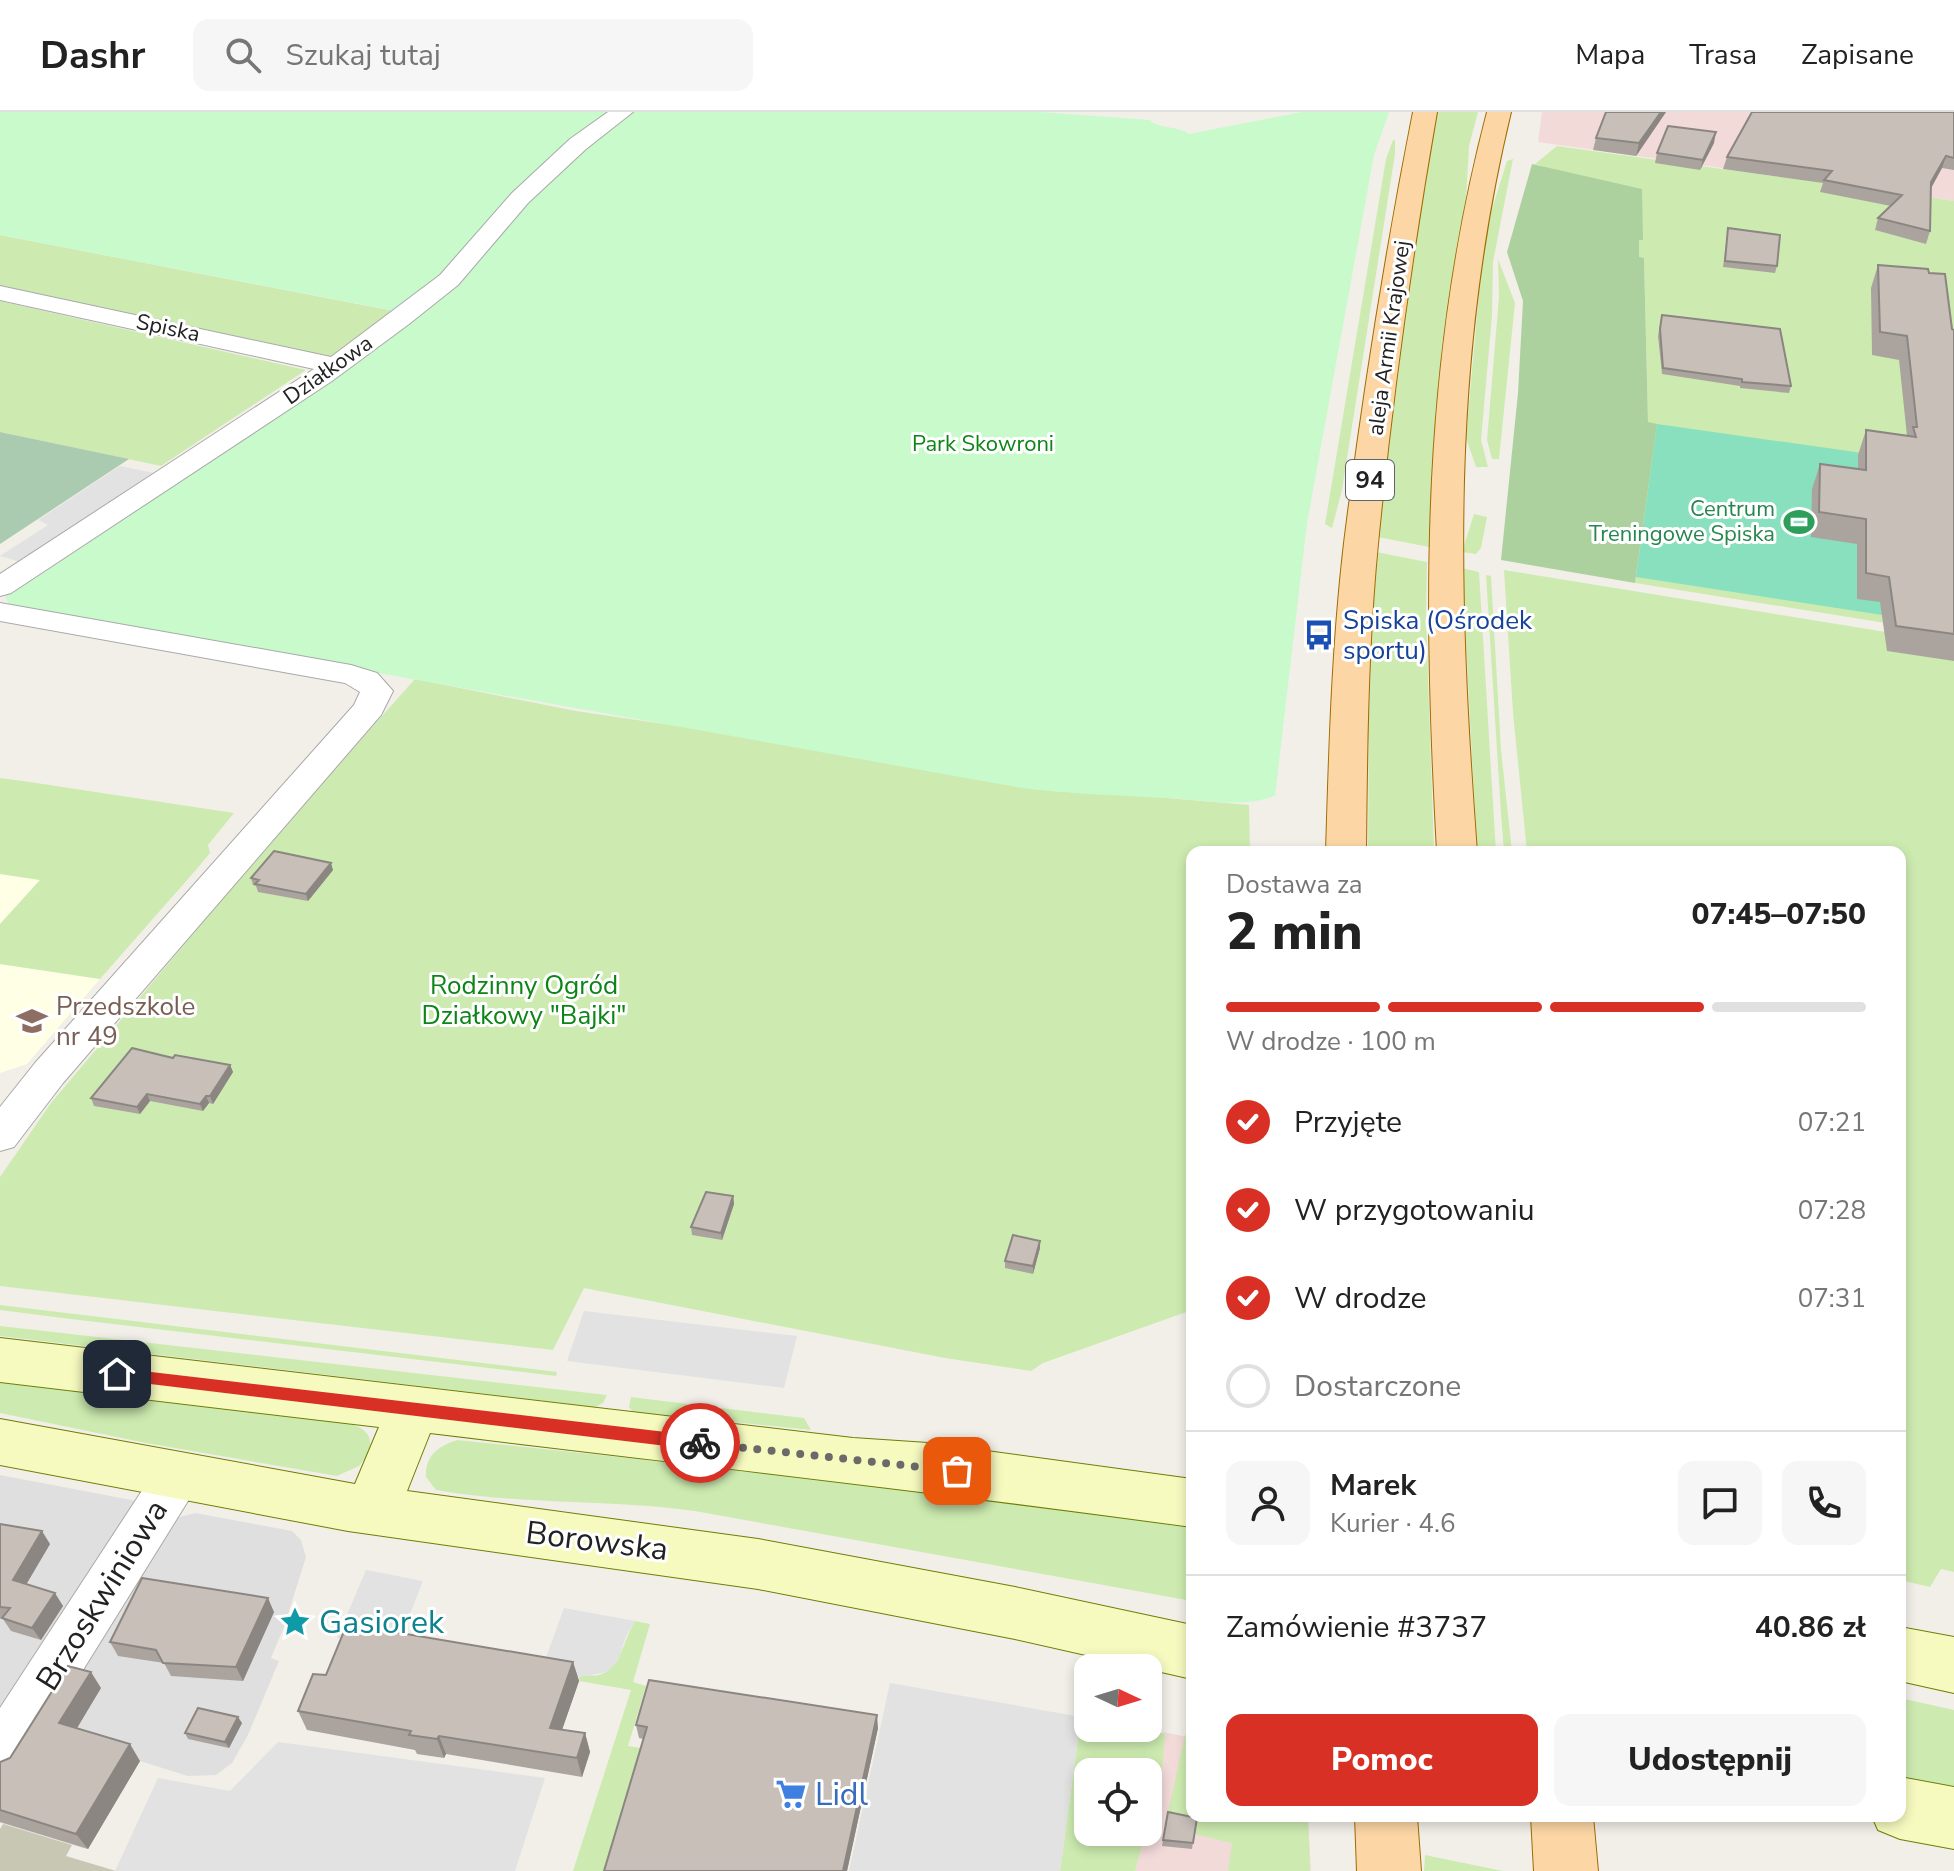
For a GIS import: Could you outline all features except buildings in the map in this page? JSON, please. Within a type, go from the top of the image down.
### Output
[{"type":"main road","name":"aleja Armii Krajowej","points":[[1346,846],[1348,754],[1361,545],[1407,209],[1425,112]]},
{"type":"main road","points":[[1457,846],[1450,752],[1446,470],[1464,277],[1499,112]]},
{"type":"main road","points":[[1386,1822],[1389,1871]]},
{"type":"main road","points":[[1562,1822],[1566,1871]]},
{"type":"street","name":"Działkowa","points":[[0,587],[336,366],[442,286],[520,198],[578,144],[622,112]]},
{"type":"street","name":"Spiska","points":[[0,293],[336,366]]},
{"type":"street","points":[[0,612],[351,675],[366,680],[377,691],[369,708],[49,1073],[0,1136]]},
{"type":"street","points":[[0,1360],[853,1461],[928,1467],[1186,1502]]},
{"type":"street","points":[[371,1510],[414,1407]]},
{"type":"street","name":"Borowska","points":[[0,1442],[371,1510],[758,1564],[1015,1613],[1186,1651]]},
{"type":"street","name":"Brzoskwiniowa","points":[[0,1755],[179,1474]]},
{"type":"street","points":[[1906,1655],[1954,1665]]},
{"type":"street","points":[[1906,1809],[1954,1818]]},
{"type":"shaded area","points":[[1542,112],[1925,112],[1954,117],[1954,201],[1538,142]]},
{"type":"shaded area","points":[[0,432],[129,459],[0,544]]},
{"type":"shaded area","points":[[120,466],[154,473],[24,563],[0,556],[48,525],[38,520]]},
{"type":"shaded area","points":[[0,874],[40,880],[0,924]]},
{"type":"shaded area","name":"Przedszkole nr 49","points":[[0,964],[100,979],[27,1064],[0,1073]]},
{"type":"shaded area","points":[[584,1311],[797,1336],[784,1388],[567,1361]]},
{"type":"shaded area","points":[[0,1475],[142,1502],[0,1735]]},
{"type":"shaded area","points":[[195,1513],[292,1531],[301,1540],[306,1557],[271,1658],[279,1661],[248,1735],[232,1763],[216,1775],[188,1776],[140,1761],[87,1849],[0,1823],[0,1784],[158,1529]]},
{"type":"shaded area","points":[[366,1570],[423,1581],[397,1647],[337,1638]]},
{"type":"shaded area","points":[[564,1608],[635,1621],[626,1636],[618,1661],[607,1672],[579,1677],[541,1671]]},
{"type":"shaded area","points":[[890,1683],[1074,1716],[1074,1742],[1078,1742],[1060,1871],[849,1871]]},
{"type":"shaded area","points":[[1163,1732],[1186,1737],[1186,1822],[1308,1822],[1311,1871],[1133,1871],[1139,1846],[1162,1846],[1162,1758],[1158,1758]]},
{"type":"shaded area","points":[[278,1742],[545,1778],[515,1871],[115,1871],[158,1778],[230,1791]]},
{"type":"shaded area","points":[[3,1824],[72,1845],[66,1856],[116,1871],[0,1871],[0,1829]]},
{"type":"green space","name":"Park Skowroni","points":[[0,112],[1040,112],[1150,120],[1189,134],[1302,112],[1389,112],[1374,155],[1307,523],[1275,796],[1247,802],[1220,802],[1022,788],[10,607],[5,596],[411,314],[0,235]]},
{"type":"green space","points":[[1436,112],[1478,112],[1469,146],[1466,198],[1442,344],[1429,547],[1378,537],[1420,195]]},
{"type":"green space","points":[[1393,140],[1395,154],[1342,490],[1332,528],[1325,524],[1386,159]]},
{"type":"green space","points":[[1557,146],[1954,201],[1954,466],[1837,450],[1954,620],[1954,634],[1635,583],[1656,425],[1648,423],[1644,258],[1639,258],[1639,240],[1547,168],[1535,164]]},
{"type":"green space","points":[[1513,159],[1493,262],[1492,316],[1481,440],[1488,467],[1476,467],[1466,438],[1482,259],[1489,219],[1507,161]]},
{"type":"green space","points":[[1532,164],[1642,189],[1643,240],[1639,240],[1639,257],[1644,258],[1648,422],[1657,424],[1635,583],[1501,560],[1518,393],[1523,301],[1507,252]]},
{"type":"green space","points":[[0,235],[394,311],[328,360],[0,289]]},
{"type":"green space","points":[[1498,259],[1515,303],[1499,459],[1492,459],[1487,440],[1499,296]]},
{"type":"green space","points":[[0,301],[306,370],[161,466],[0,432]]},
{"type":"green space","name":"Centrum Treningowe Spiska","points":[[1657,424],[1954,466],[1954,626],[1636,577]]},
{"type":"green space","points":[[1474,514],[1487,517],[1481,548],[1476,554],[1462,552]]},
{"type":"green space","points":[[1376,552],[1427,562],[1434,846],[1368,846],[1369,712]]},
{"type":"green space","points":[[1462,568],[1479,572],[1496,846],[1477,846]]},
{"type":"green space","points":[[1504,570],[1954,643],[1954,1572],[1941,1569],[1930,1587],[1906,1581],[1906,846],[1526,846],[1513,713]]},
{"type":"green space","points":[[1486,575],[1491,576],[1501,750],[1511,846],[1504,846]]},
{"type":"green space","name":"Rodzinny Ogród Działkowy \"Bajki\"","points":[[415,679],[576,711],[1167,798],[1249,805],[1250,846],[1186,846],[1186,1312],[1043,1363],[1031,1371],[945,1358],[584,1288],[553,1350],[0,1286],[0,1177],[51,1103],[259,854]]},
{"type":"green space","points":[[0,778],[234,813],[208,845],[210,853],[100,979],[0,964],[0,924],[40,880],[0,874]]},
{"type":"green space","points":[[0,1305],[557,1372],[556,1376],[71,1319],[0,1310]]},
{"type":"green space","points":[[0,1326],[607,1395],[603,1403],[595,1407],[0,1336]]},
{"type":"green space","points":[[0,1381],[341,1422],[366,1432],[370,1452],[359,1466],[337,1476],[146,1443],[0,1413]]},
{"type":"green space","points":[[631,1397],[804,1418],[811,1430],[633,1412],[629,1407]]},
{"type":"green space","points":[[457,1440],[923,1489],[1186,1521],[1186,1600],[695,1511],[500,1498],[436,1490],[426,1477],[426,1470],[430,1458],[444,1445]]},
{"type":"green space","points":[[635,1621],[650,1624],[633,1682],[646,1686],[628,1746],[641,1748],[606,1871],[573,1871],[631,1690],[579,1681],[579,1677],[599,1675],[612,1666]]},
{"type":"green space","points":[[1906,1699],[1954,1710],[1954,1788],[1906,1779]]},
{"type":"green space","points":[[1162,1733],[1165,1734],[1162,1772],[1162,1758],[1075,1758],[1078,1742],[1162,1742]]},
{"type":"green space","points":[[1185,1735],[1186,1822],[1308,1822],[1310,1871],[1228,1871],[1232,1843],[1194,1834],[1167,1818]]},
{"type":"green space","points":[[1074,1768],[1074,1846],[1142,1846],[1135,1871],[1060,1871]]},
{"type":"green space","points":[[1425,1855],[1503,1871],[1424,1871]]},
{"type":"way so far","points":[[700,1443],[957,1471]]},
{"type":"place","name":"Centrum Treningowe Spiska","points":[[1799,522]]},
{"type":"place","name":"Spiska (Ośrodek sportu)","points":[[1319,635]]},
{"type":"place","name":"Przedszkole nr 49","points":[[32,1021]]},
{"type":"place","name":"Gasiorek","points":[[295,1622]]},
{"type":"place","name":"Lidl","points":[[791,1794]]},
{"type":"route","points":[[117,1374],[700,1443]]}]
